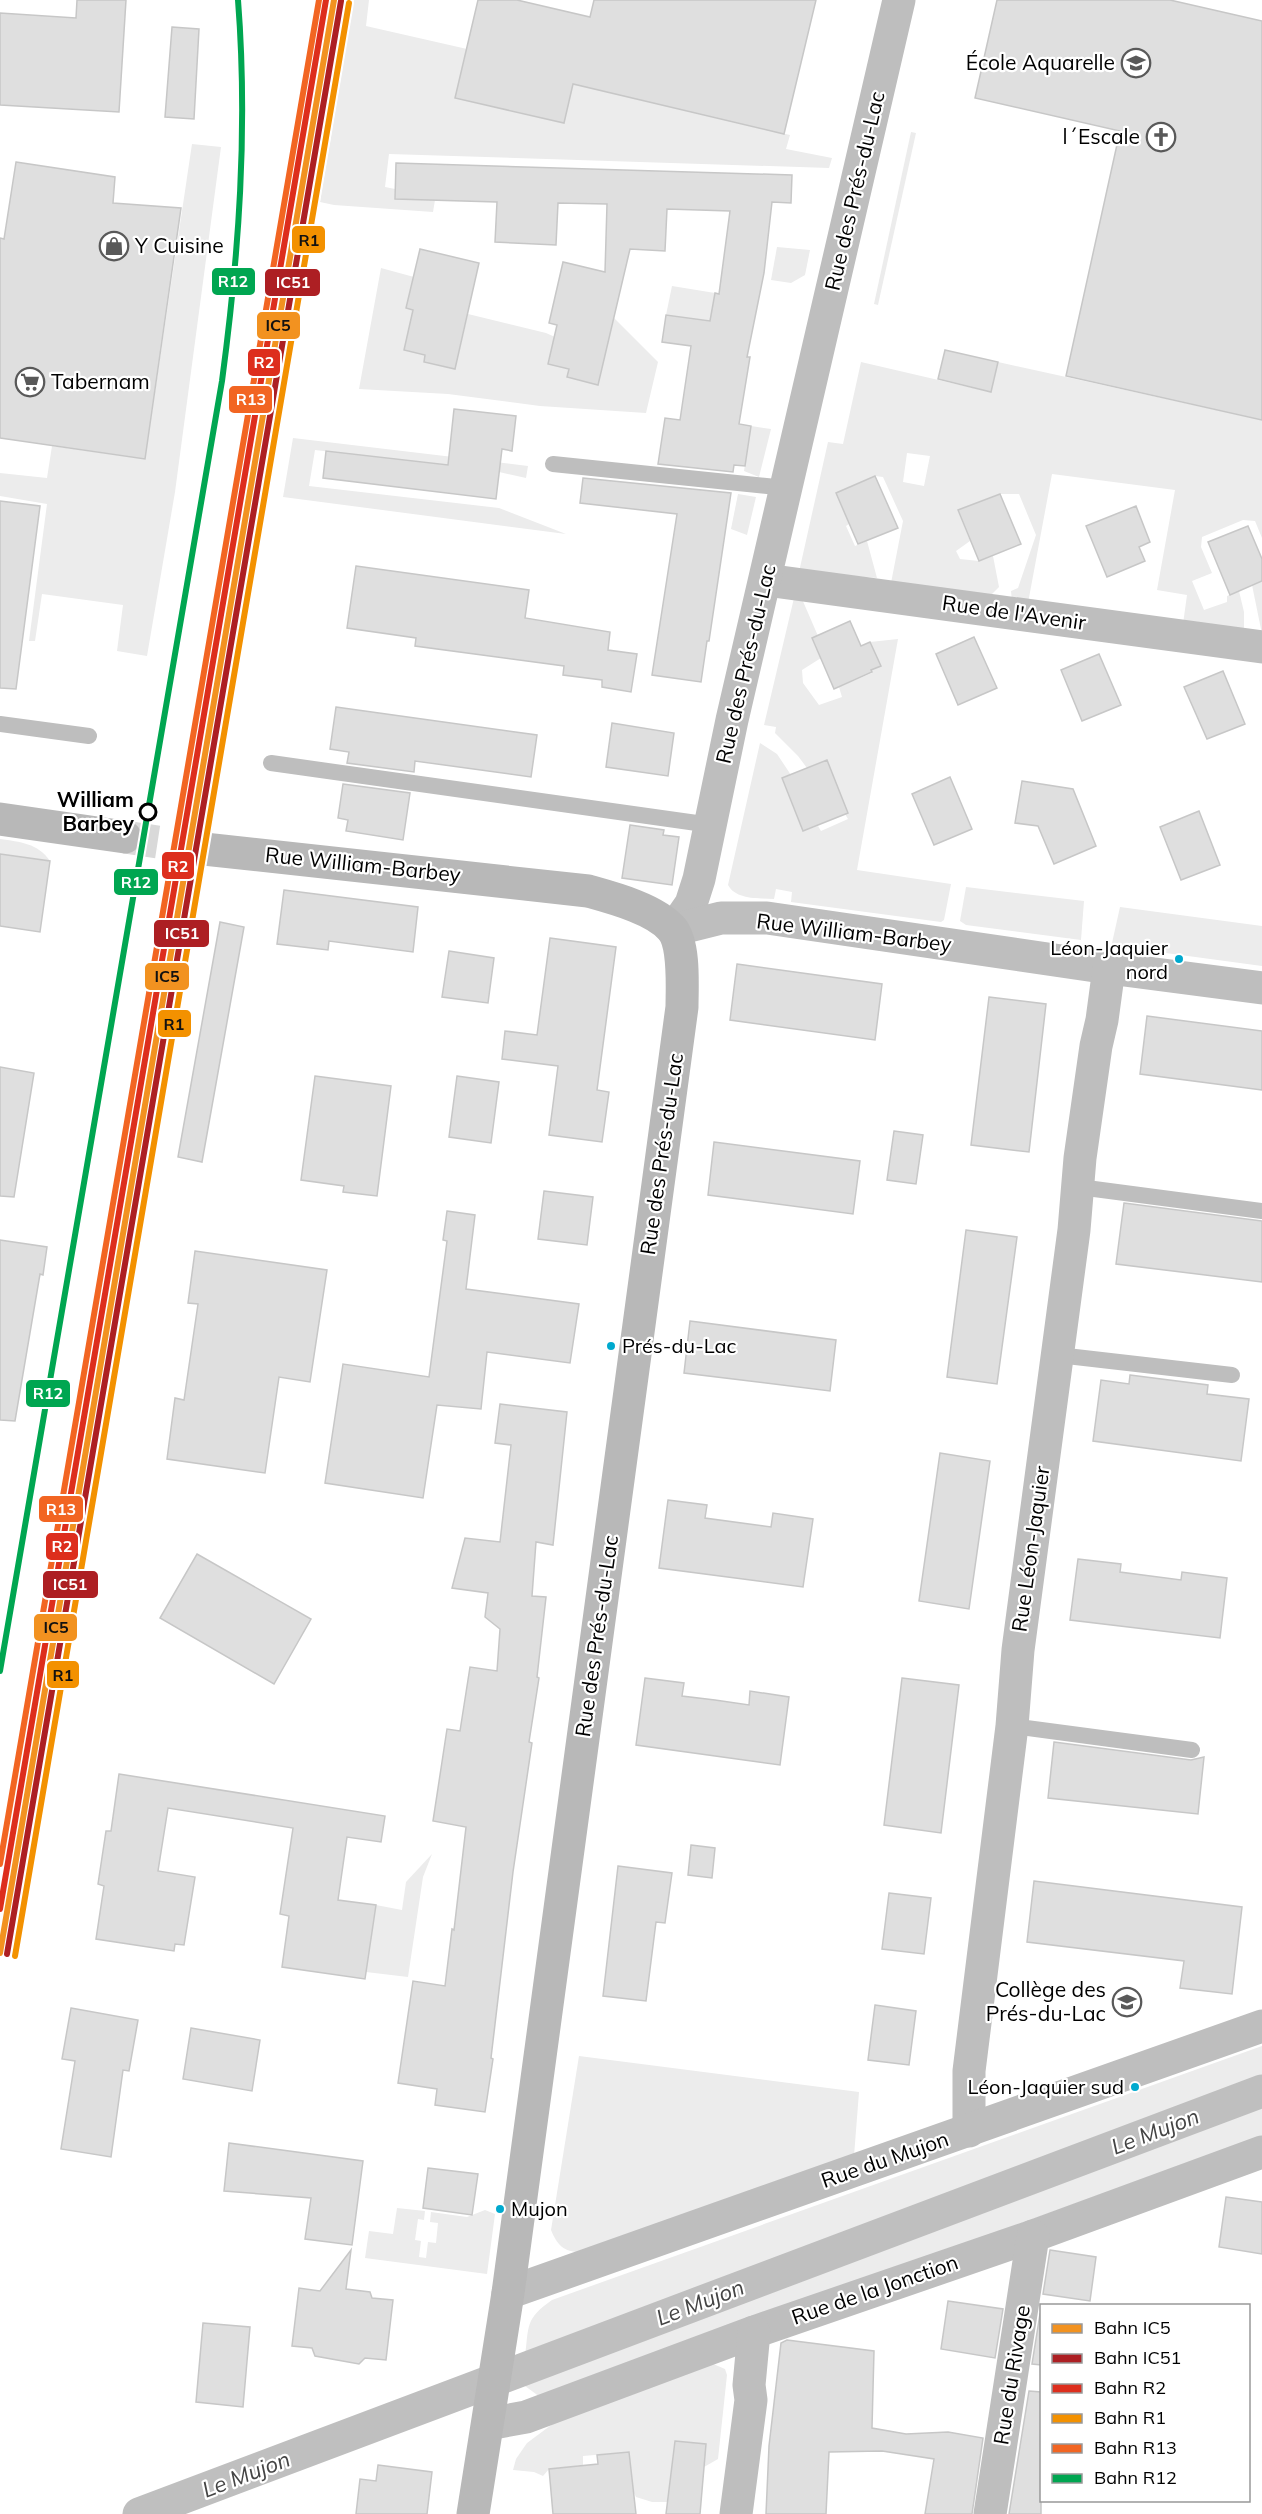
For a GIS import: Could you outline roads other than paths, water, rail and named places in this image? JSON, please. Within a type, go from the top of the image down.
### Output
[{"type":"street","name":"Rue des Prés-du-Lac","points":[[473,2514],[508,2293],[682,1007],[681,953],[673,930],[690,904],[711,825],[732,720],[899,0]]},
{"type":"street","name":"Rue de l'Avenir","points":[[766,579],[1262,647]]},
{"type":"street","points":[[0,819],[125,837]]},
{"type":"street","name":"Rue William-Barbey","points":[[204,849],[588,891],[623,900],[649,913],[673,930],[721,918],[767,918],[1262,988]]},
{"type":"street","name":"Rue Léon-Jaquier","points":[[969,2131],[969,2071],[1012,1726],[1018,1650],[1058,1355],[1079,1187],[1080,1158],[1109,968]]},
{"type":"street","name":"Rue du Mujon","points":[[508,2293],[1262,2026]]},
{"type":"street","name":"Rue de la Jonction","points":[[488,2418],[526,2417],[754,2332],[1033,2236],[1262,2152]]},
{"type":"street","name":"Rue du Rivage","points":[[990,2514],[1033,2236]]},
{"type":"street","points":[[736,2514],[751,2400],[750,2362],[754,2332]]},
{"type":"lane","points":[[553,464],[786,488]]},
{"type":"lane","points":[[0,724],[89,736]]},
{"type":"lane","points":[[270,763],[711,825]]},
{"type":"lane","points":[[1079,1187],[1262,1211]]},
{"type":"lane","points":[[1058,1355],[1232,1375]]},
{"type":"lane","points":[[1012,1726],[1192,1750]]},
{"type":"waterway","name":"Le Mujon","points":[[139,2514],[1262,2091]]},
{"type":"tunnel","points":[[125,837],[204,849]]},
{"type":"rail line","name":"R12","points":[[0,1671],[222,381],[233,286],[240,191],[242,96],[238,0]]},
{"type":"rail line","name":"R13","points":[[0,1864],[319,0]]},
{"type":"rail line","name":"R2","points":[[0,1909],[326,0]]},
{"type":"rail line","name":"IC5","points":[[0,1953],[334,0]]},
{"type":"rail line","name":"IC51","points":[[7,1954],[341,1]]},
{"type":"rail line","name":"R1","points":[[15,1956],[349,3]]},
{"type":"place","name":"École Aquarelle","points":[[1136,63]]},
{"type":"place","name":"l´Escale","points":[[1161,137]]},
{"type":"place","name":"Y Cuisine","points":[[114,246]]},
{"type":"place","name":"Tabernam","points":[[30,382]]},
{"type":"place","name":"William Barbey","points":[[148,812]]},
{"type":"place","name":"Léon-Jaquier nord","points":[[1179,959]]},
{"type":"place","name":"Prés-du-Lac","points":[[611,1346]]},
{"type":"place","name":"Collège des Prés-du-Lac","points":[[1127,2002]]},
{"type":"place","name":"Léon-Jaquier sud","points":[[1135,2087]]},
{"type":"place","name":"Mujon","points":[[500,2209]]}]
